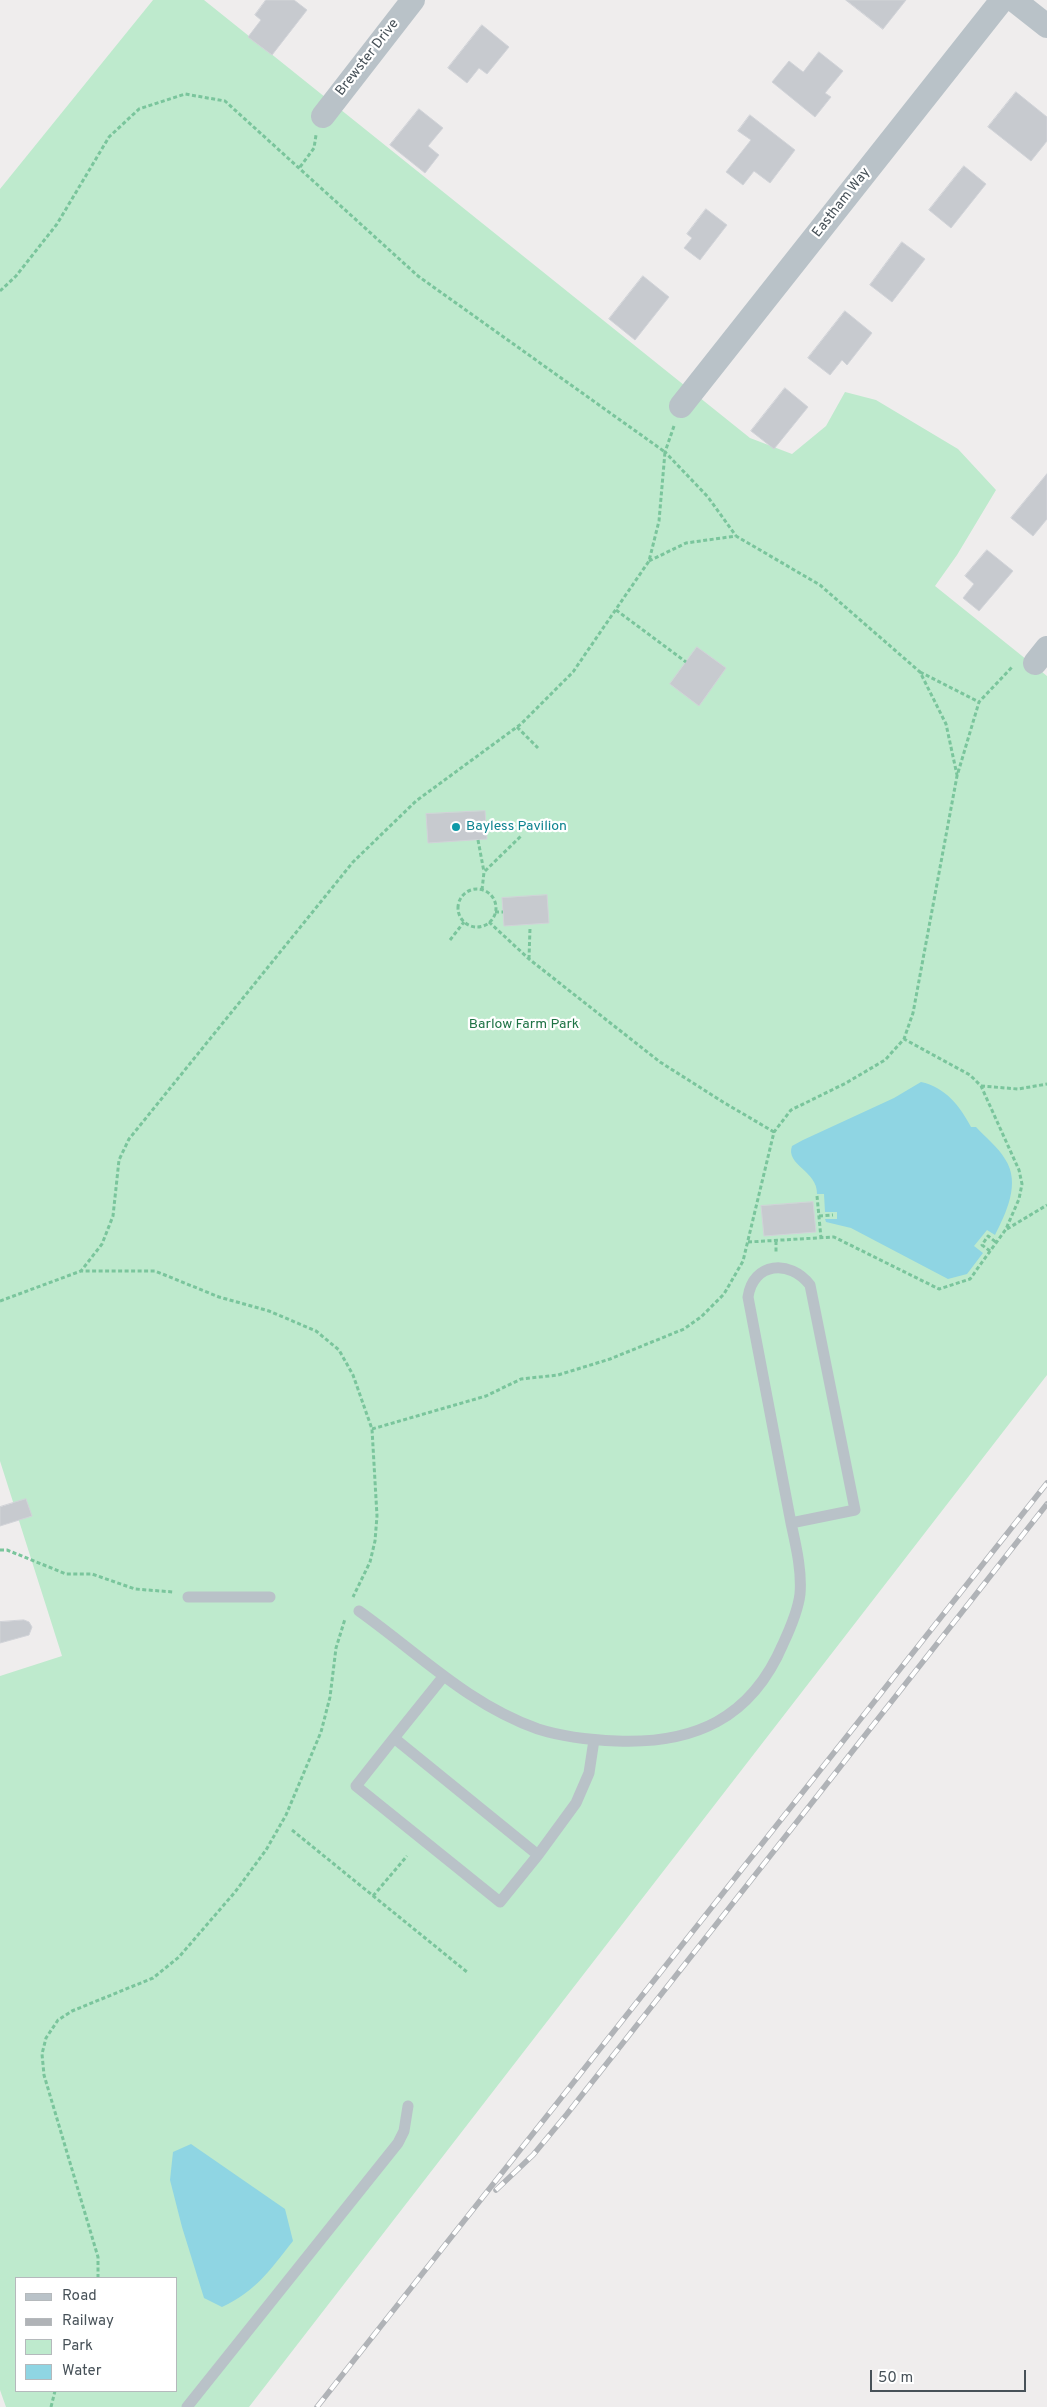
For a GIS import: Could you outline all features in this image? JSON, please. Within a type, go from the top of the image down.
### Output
[{"type":"street","name":"Eastham Way","points":[[681,406],[1002,0]]},
{"type":"street","points":[[1014,0],[1047,26]]},
{"type":"street","name":"Brewster Drive","points":[[323,116],[407,2]]},
{"type":"lane","points":[[359,1611],[393,1635],[443,1677],[491,1709],[540,1729],[594,1740],[638,1742],[667,1740],[697,1732],[731,1713],[756,1691],[778,1656],[790,1628],[800,1595],[798,1555],[791,1523],[748,1297],[749,1290],[757,1277],[768,1269],[777,1267],[788,1268],[802,1274],[810,1285],[855,1510],[791,1523]]},
{"type":"lane","points":[[188,1597],[270,1597]]},
{"type":"lane","points":[[443,1677],[356,1786],[500,1902],[538,1855],[576,1803],[589,1773],[594,1740]]},
{"type":"lane","points":[[394,1738],[538,1855]]},
{"type":"lane","points":[[187,2407],[398,2143],[404,2131],[408,2106]]},
{"type":"path","points":[[0,291],[16,276],[57,224],[109,138],[140,109],[185,94],[225,101],[418,276],[665,452],[708,496],[736,536],[820,585],[920,672],[979,702]]},
{"type":"path","points":[[300,168],[314,148],[317,131],[323,116]]},
{"type":"path","points":[[81,1271],[102,1244],[113,1216],[119,1160],[129,1139],[353,862],[416,801],[517,727],[573,672],[649,561],[659,521],[665,452],[681,406]]},
{"type":"path","points":[[649,561],[686,543],[736,536]]},
{"type":"path","points":[[616,610],[686,662]]},
{"type":"path","points":[[372,1429],[486,1396],[522,1378],[558,1375],[610,1359],[684,1329],[724,1294],[743,1261],[774,1132],[791,1110],[846,1083],[885,1060],[904,1040],[913,1013],[957,776],[979,702],[1015,663],[1041,656]]},
{"type":"path","points":[[920,672],[946,724],[957,776]]},
{"type":"path","points":[[517,727],[538,748]]},
{"type":"path","points":[[484,872],[521,836]]},
{"type":"path","points":[[478,840],[484,872],[482,890]]},
{"type":"path","points":[[482,890],[494,899],[495,912],[489,922],[476,927],[464,922],[458,912],[460,900],[467,892],[482,890]]},
{"type":"path","points":[[495,912],[503,912]]},
{"type":"path","points":[[450,940],[464,922]]},
{"type":"path","points":[[489,922],[529,959],[660,1062],[774,1132]]},
{"type":"path","points":[[529,959],[530,928]]},
{"type":"path","points":[[748,1242],[834,1237],[938,1289],[970,1278],[1006,1229],[1019,1199],[1022,1184],[1019,1170],[981,1086],[970,1075],[904,1040]]},
{"type":"path","points":[[981,1086],[1024,1088],[1047,1084]]},
{"type":"path","points":[[817,1196],[821,1238]]},
{"type":"path","points":[[1006,1229],[1047,1205]]},
{"type":"path","points":[[819,1216],[833,1215]]},
{"type":"path","points":[[990,1251],[982,1245],[988,1236],[997,1243]]},
{"type":"path","points":[[0,1301],[81,1271],[155,1270],[219,1297],[269,1311],[316,1331],[339,1350],[353,1375],[372,1429],[377,1516],[375,1541],[370,1562],[351,1602]]},
{"type":"path","points":[[0,1550],[7,1550],[66,1574],[92,1574],[135,1589],[173,1592],[188,1597]]},
{"type":"path","points":[[98,2277],[98,2257],[44,2075],[42,2054],[46,2038],[58,2020],[72,2011],[153,1978],[179,1957],[235,1892],[266,1850],[286,1815],[321,1732],[330,1697],[336,1648],[347,1613]]},
{"type":"path","points":[[292,1830],[467,1972]]},
{"type":"path","points":[[373,1896],[407,1856]]},
{"type":"path","points":[[50,2407],[55,2392]]},
{"type":"green space","name":"Barlow Farm Park","points":[[153,0],[204,0],[750,438],[792,454],[826,426],[845,392],[876,400],[958,449],[996,490],[957,555],[935,586],[1047,676],[1047,1375],[249,2407],[6,2407],[0,2390],[0,1676],[62,1656],[0,1461],[0,189]]},
{"type":"water","points":[[921,1082],[937,1088],[951,1098],[971,1127],[976,1127],[1002,1155],[1010,1168],[1012,1178],[1010,1198],[995,1235],[987,1230],[974,1246],[983,1253],[967,1274],[948,1279],[851,1228],[826,1222],[825,1219],[837,1219],[837,1212],[825,1212],[824,1194],[817,1194],[813,1179],[797,1163],[791,1153],[792,1146],[894,1098]]},
{"type":"water","points":[[191,2144],[285,2209],[293,2241],[262,2279],[234,2301],[222,2307],[204,2298],[170,2180],[173,2152]]},
{"type":"building","points":[[266,0],[294,0],[307,10],[272,55],[248,37],[261,20],[255,15]]},
{"type":"building","points":[[846,0],[906,0],[883,29]]},
{"type":"building","points":[[482,25],[509,47],[487,74],[479,68],[467,83],[448,68]]},
{"type":"building","points":[[819,52],[843,71],[825,93],[831,97],[815,117],[772,82],[789,61],[803,72]]},
{"type":"building","points":[[1016,92],[1047,117],[1047,141],[1031,161],[988,127]]},
{"type":"building","points":[[419,109],[443,128],[428,146],[439,155],[425,173],[390,145]]},
{"type":"building","points":[[750,115],[795,150],[770,183],[754,171],[743,185],[726,172],[751,140],[738,131]]},
{"type":"building","points":[[964,166],[986,184],[951,228],[929,210]]},
{"type":"building","points":[[706,209],[727,225],[700,260],[684,248],[692,238],[687,234]]},
{"type":"building","points":[[902,242],[925,259],[892,302],[870,285]]},
{"type":"building","points":[[643,276],[669,297],[635,340],[609,319]]},
{"type":"building","points":[[845,311],[872,333],[847,365],[842,360],[830,375],[808,358]]},
{"type":"building","points":[[785,388],[808,407],[774,449],[751,431]]},
{"type":"building","points":[[1047,474],[1047,519],[1033,536],[1011,518]]},
{"type":"building","points":[[987,550],[1013,571],[979,611],[963,598],[974,584],[965,576]]},
{"type":"building","points":[[697,647],[726,668],[699,706],[670,684]]},
{"type":"building","name":"Bayless Pavilion","points":[[485,811],[487,839],[428,843],[426,814]]},
{"type":"building","points":[[547,895],[549,923],[504,926],[502,898]]},
{"type":"building","points":[[813,1202],[816,1232],[764,1236],[761,1206]]},
{"type":"building","points":[[26,1499],[32,1516],[0,1526],[0,1507]]},
{"type":"building","points":[[24,1620],[29,1622],[32,1627],[29,1635],[0,1643],[0,1622]]},
{"type":"railway","points":[[317,2407],[1047,1483]]},
{"type":"railway","points":[[496,2190],[533,2155],[567,2114],[1047,1504]]},
{"type":"place","name":"Bayless Pavilion","points":[[456,827]]}]
